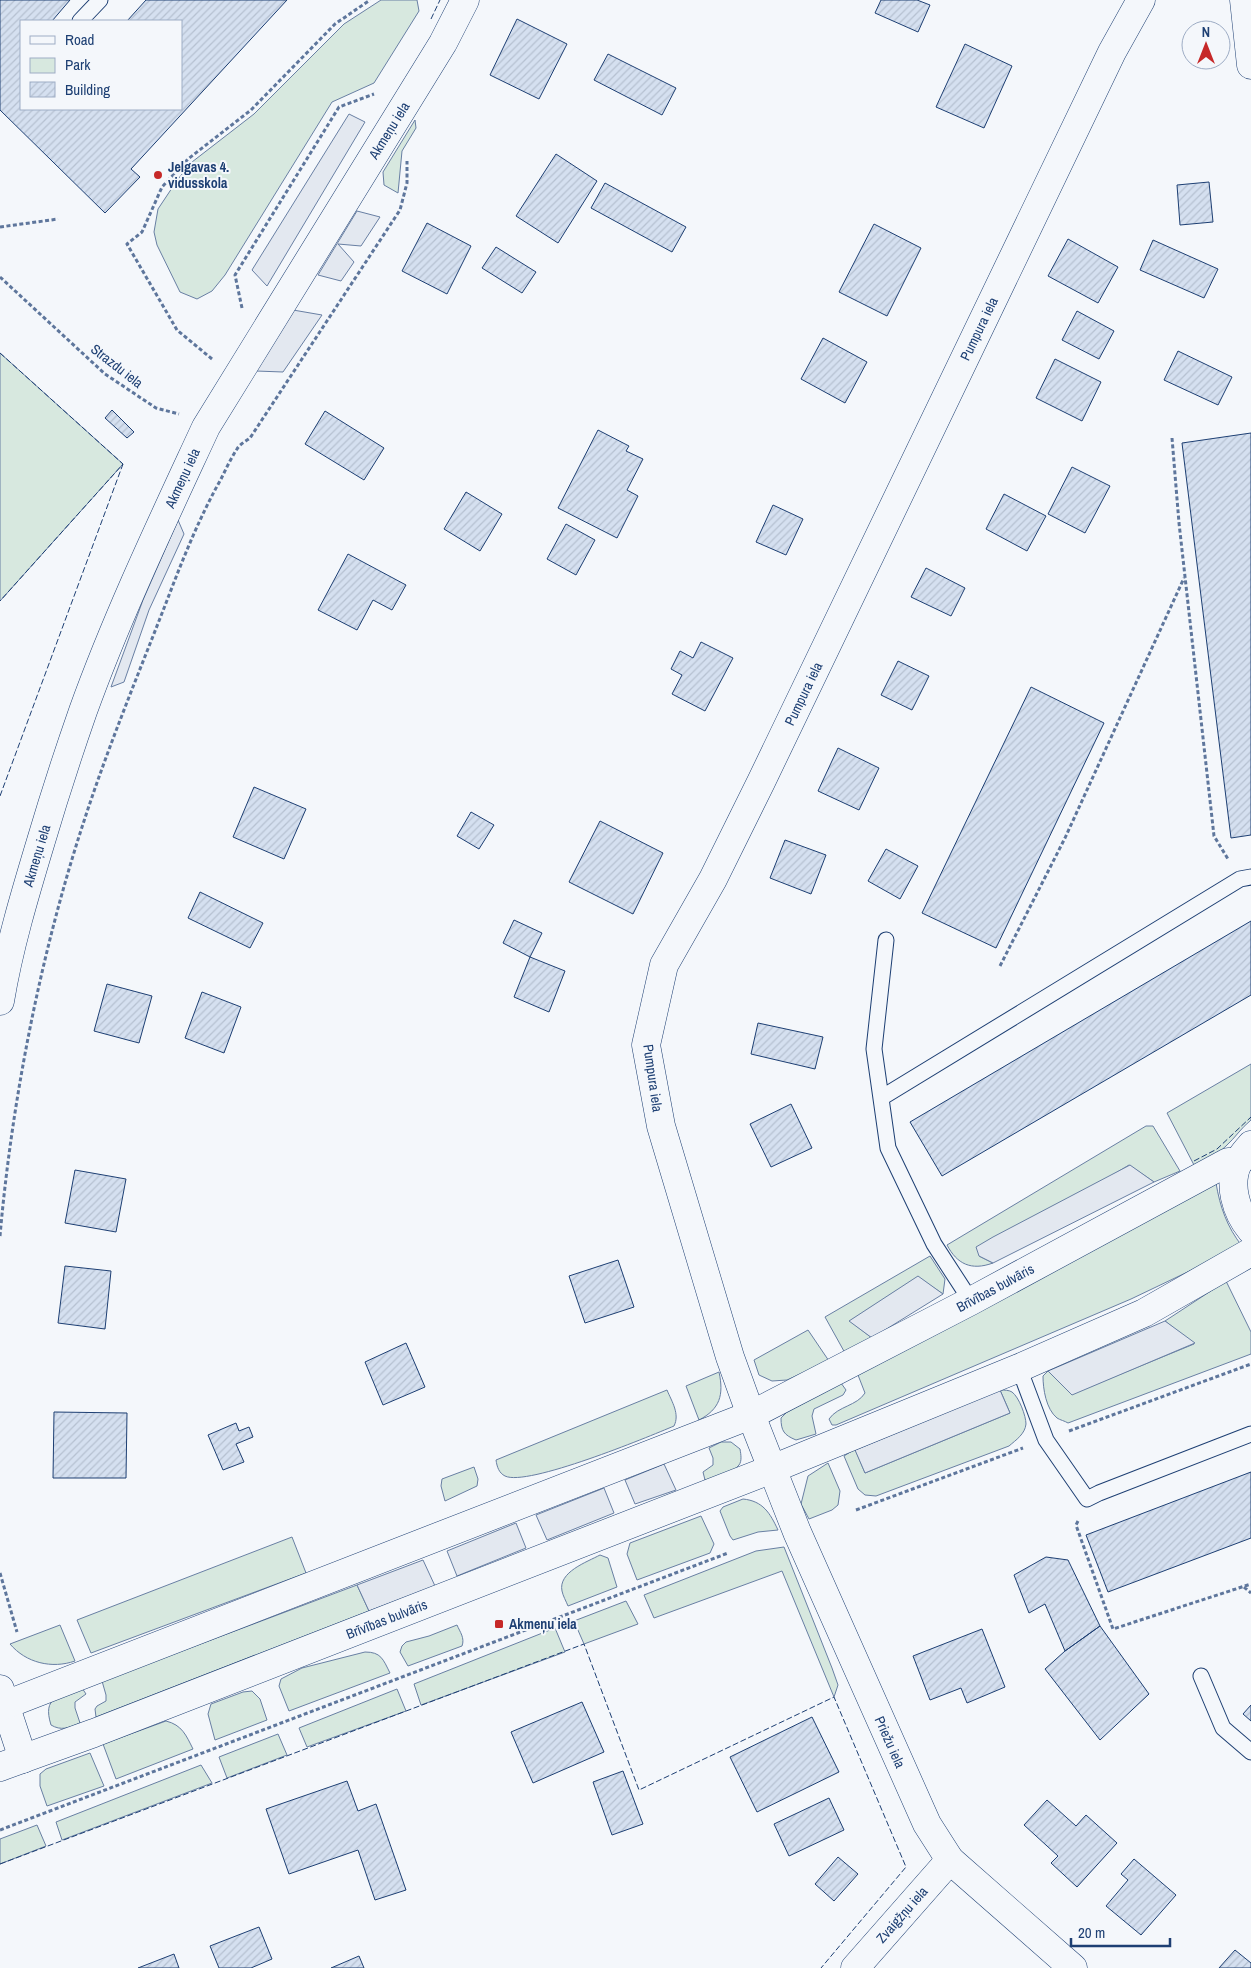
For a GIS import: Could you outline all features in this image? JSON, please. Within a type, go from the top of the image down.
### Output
[{"type":"street","name":"Akmeņu iela","points":[[0,1001],[19,913],[84,710],[133,588],[206,427],[443,43],[465,0]]},
{"type":"street","name":"Pumpura iela","points":[[751,1415],[728,1348],[660,1126],[646,1044],[664,965],[713,878],[761,782],[1112,52],[1141,0]]},
{"type":"street","points":[[1244,0],[1251,65]]},
{"type":"street","name":"Brīvības bulvāris","points":[[2,1700],[751,1415],[971,1301],[1245,1153]]},
{"type":"street","name":"Brīvības bulvāris","points":[[1245,1153],[1233,1185],[1237,1208],[1251,1230]]},
{"type":"street","name":"Brīvības bulvāris","points":[[11,1763],[186,1698],[772,1469],[1018,1368],[1144,1313],[1251,1252]]},
{"type":"street","points":[[751,1415],[772,1469]]},
{"type":"street","name":"Priežu iela","points":[[772,1469],[801,1541],[926,1824],[950,1860],[1073,1968]]},
{"type":"street","points":[[2,1700],[11,1763]]},
{"type":"street","name":"Zvaigžņu iela","points":[[855,1968],[950,1860]]},
{"type":"lane","points":[[81,20],[100,0]]},
{"type":"lane","points":[[881,1098],[1246,878]]},
{"type":"lane","points":[[886,940],[874,1050],[888,1148],[934,1244],[971,1301]]},
{"type":"lane","points":[[1018,1368],[1046,1440],[1087,1500],[1099,1493],[1251,1434]]},
{"type":"lane","points":[[1201,1676],[1223,1728],[1251,1752]]},
{"type":"path","points":[[208,367],[212,359],[177,330],[127,244],[142,232],[162,187],[188,159],[250,110],[335,24],[370,0]]},
{"type":"path","points":[[237,316],[242,308],[235,275],[339,107],[378,92]]},
{"type":"path","points":[[0,1236],[12,1137],[30,1028],[64,887],[84,820],[178,572],[210,498],[238,447],[250,438],[400,210],[407,183],[407,154]]},
{"type":"path","points":[[0,227],[58,219]]},
{"type":"path","name":"Strazdu iela","points":[[0,276],[105,374],[156,408],[180,415],[185,407]]},
{"type":"path","points":[[206,427],[238,447]]},
{"type":"path","points":[[1172,438],[1185,576],[1214,836],[1246,878]]},
{"type":"path","points":[[1000,966],[1065,838],[1185,576]]},
{"type":"path","points":[[1087,1500],[1076,1525],[1113,1629],[1251,1584]]},
{"type":"path","points":[[0,1830],[728,1553]]},
{"type":"path","points":[[0,1573],[17,1632]]},
{"type":"path","points":[[1243,1587],[1251,1593]]},
{"type":"green space","points":[[381,0],[417,0],[419,11],[374,83],[332,102],[225,275],[212,291],[197,299],[180,292],[157,245],[154,232],[158,209],[178,179],[192,162],[254,114],[344,24]]},
{"type":"green space","points":[[415,120],[416,128],[402,151],[398,193],[384,185],[383,172]]},
{"type":"green space","points":[[0,353],[123,464],[0,601]]},
{"type":"green space","points":[[1251,1064],[1251,1120],[1222,1149],[1194,1165],[1167,1113]]},
{"type":"green space","points":[[1146,1126],[1153,1126],[1180,1171],[1154,1182],[1129,1165],[979,1256],[993,1263],[971,1266],[960,1261],[951,1252],[947,1245]]},
{"type":"green space","points":[[1216,1183],[1225,1216],[1232,1232],[1242,1246],[1131,1299],[836,1425],[832,1425],[829,1419],[837,1411],[857,1401],[865,1393],[858,1375]]},
{"type":"green space","points":[[930,1256],[945,1279],[943,1294],[918,1277],[850,1321],[872,1338],[845,1353],[825,1317]]},
{"type":"green space","points":[[1226,1281],[1251,1332],[1251,1354],[1068,1423],[1053,1414],[1046,1398],[1044,1387],[1043,1376],[1048,1371],[1072,1394],[1194,1344],[1165,1321]]},
{"type":"green space","points":[[808,1330],[829,1361],[787,1380],[772,1381],[759,1375],[754,1360]]},
{"type":"green space","points":[[719,1372],[721,1388],[719,1400],[712,1411],[699,1420],[686,1386]]},
{"type":"green space","points":[[841,1383],[846,1390],[843,1395],[814,1409],[812,1416],[816,1434],[796,1440],[786,1434],[781,1418],[787,1412]]},
{"type":"green space","points":[[667,1390],[676,1412],[674,1426],[561,1468],[518,1477],[505,1476],[499,1470],[496,1460]]},
{"type":"green space","points":[[1000,1390],[1015,1394],[1022,1407],[1026,1421],[1022,1434],[1009,1446],[876,1496],[865,1495],[858,1489],[844,1456],[855,1449],[865,1473],[1010,1413]]},
{"type":"green space","points":[[721,1442],[731,1442],[740,1449],[740,1463],[728,1473],[705,1480],[703,1472],[713,1465],[713,1458],[709,1448]]},
{"type":"green space","points":[[828,1463],[840,1491],[838,1505],[832,1510],[809,1519],[801,1504],[808,1476]]},
{"type":"green space","points":[[474,1467],[478,1479],[477,1486],[445,1501],[441,1486],[442,1479]]},
{"type":"green space","points":[[743,1499],[761,1505],[772,1518],[778,1530],[758,1532],[733,1540],[720,1511],[723,1507]]},
{"type":"green space","points":[[701,1516],[714,1544],[710,1553],[637,1580],[627,1554],[630,1543]]},
{"type":"green space","points":[[292,1537],[306,1573],[91,1653],[77,1620]]},
{"type":"green space","points":[[784,1547],[838,1685],[834,1697],[782,1571],[654,1618],[644,1595],[756,1551]]},
{"type":"green space","points":[[600,1555],[608,1558],[617,1587],[568,1606],[562,1591],[564,1578],[581,1564]]},
{"type":"green space","points":[[357,1585],[369,1611],[96,1717],[95,1709],[106,1701],[102,1681]]},
{"type":"green space","points":[[626,1601],[638,1624],[584,1644],[574,1621]]},
{"type":"green space","points":[[60,1625],[75,1661],[57,1664],[40,1663],[16,1651],[10,1644]]},
{"type":"green space","points":[[457,1625],[463,1638],[462,1646],[408,1666],[400,1652],[406,1642],[429,1636]]},
{"type":"green space","points":[[555,1628],[565,1652],[421,1705],[414,1684]]},
{"type":"green space","points":[[365,1652],[375,1653],[381,1657],[390,1673],[289,1711],[279,1686],[281,1679],[302,1668]]},
{"type":"green space","points":[[82,1688],[86,1694],[75,1702],[80,1723],[65,1728],[51,1725],[49,1708],[51,1703],[60,1696]]},
{"type":"green space","points":[[397,1689],[406,1711],[307,1747],[299,1728]]},
{"type":"green space","points":[[252,1691],[260,1699],[267,1720],[215,1740],[208,1714],[211,1704],[243,1692]]},
{"type":"green space","points":[[166,1721],[180,1728],[193,1749],[116,1779],[103,1744]]},
{"type":"green space","points":[[278,1734],[287,1755],[227,1778],[219,1757]]},
{"type":"green space","points":[[90,1753],[104,1786],[47,1806],[40,1786],[40,1774],[46,1769]]},
{"type":"green space","points":[[201,1765],[212,1783],[62,1840],[56,1822]]},
{"type":"green space","points":[[37,1825],[46,1846],[0,1864],[0,1839]]},
{"type":"shaded area","points":[[349,114],[365,122],[267,286],[252,270]]},
{"type":"shaded area","points":[[357,211],[380,217],[361,246],[338,244],[354,262],[341,281],[318,275]]},
{"type":"shaded area","points":[[293,310],[322,315],[283,372],[256,371]]},
{"type":"shaded area","points":[[178,520],[184,534],[149,610],[124,682],[111,687],[143,600]]},
{"type":"shaded area","points":[[1130,1165],[1154,1182],[993,1263],[979,1256],[976,1247]]},
{"type":"shaded area","points":[[918,1276],[943,1294],[872,1338],[849,1321]]},
{"type":"shaded area","points":[[1165,1321],[1195,1343],[1072,1395],[1048,1371]]},
{"type":"shaded area","points":[[1000,1390],[1010,1413],[865,1473],[855,1450]]},
{"type":"shaded area","points":[[664,1464],[676,1490],[635,1504],[625,1480]]},
{"type":"shaded area","points":[[604,1488],[614,1513],[547,1540],[536,1515]]},
{"type":"shaded area","points":[[516,1523],[526,1548],[457,1576],[447,1551]]},
{"type":"shaded area","points":[[423,1560],[435,1586],[369,1611],[357,1585]]},
{"type":"building","points":[[0,0],[70,0],[53,20],[20,20],[20,110],[182,110],[182,20],[128,20],[146,0],[287,0],[131,169],[140,177],[105,213],[0,110]]},
{"type":"building","points":[[881,0],[917,0],[930,5],[918,32],[875,13]]},
{"type":"building","points":[[517,19],[567,44],[539,99],[490,75]]},
{"type":"building","points":[[965,44],[1012,66],[984,128],[936,107]]},
{"type":"building","points":[[608,54],[676,88],[662,115],[594,80]]},
{"type":"building","points":[[556,154],[597,181],[558,243],[516,216]]},
{"type":"building","points":[[1209,182],[1213,222],[1180,225],[1177,185]]},
{"type":"building","points":[[605,183],[686,227],[672,252],[591,208]]},
{"type":"building","points":[[427,223],[471,246],[447,294],[402,271]]},
{"type":"building","points":[[874,224],[921,248],[887,316],[839,292]]},
{"type":"building","points":[[1068,239],[1118,267],[1098,303],[1048,276]]},
{"type":"building","points":[[1153,240],[1218,269],[1204,298],[1140,270]]},
{"type":"building","points":[[496,247],[536,272],[522,293],[482,268]]},
{"type":"building","points":[[1077,311],[1114,331],[1099,359],[1062,340]]},
{"type":"building","points":[[823,338],[867,362],[845,403],[801,379]]},
{"type":"building","points":[[1178,351],[1232,377],[1218,405],[1164,380]]},
{"type":"building","points":[[1055,359],[1101,382],[1082,421],[1036,398]]},
{"type":"building","points":[[112,410],[134,432],[127,438],[105,418]]},
{"type":"building","points":[[325,411],[384,448],[364,480],[305,444]]},
{"type":"building","points":[[598,430],[629,446],[626,451],[643,459],[627,490],[638,496],[617,538],[558,508]]},
{"type":"building","points":[[1251,433],[1251,835],[1231,838],[1182,443]]},
{"type":"building","points":[[1072,467],[1110,486],[1085,533],[1048,514]]},
{"type":"building","points":[[466,492],[502,514],[480,551],[444,529]]},
{"type":"building","points":[[1004,494],[1046,516],[1027,551],[986,529]]},
{"type":"building","points":[[773,505],[803,519],[786,555],[756,542]]},
{"type":"building","points":[[566,524],[595,540],[576,575],[547,559]]},
{"type":"building","points":[[348,554],[406,585],[392,610],[373,600],[357,630],[318,610]]},
{"type":"building","points":[[926,568],[965,588],[951,616],[911,597]]},
{"type":"building","points":[[701,642],[733,658],[705,711],[672,694],[682,675],[671,669],[680,651],[693,658]]},
{"type":"building","points":[[898,661],[929,676],[912,710],[881,695]]},
{"type":"building","points":[[1031,687],[1104,723],[996,948],[922,913]]},
{"type":"building","points":[[838,748],[879,768],[859,810],[818,791]]},
{"type":"building","points":[[254,787],[306,809],[284,859],[233,837]]},
{"type":"building","points":[[471,812],[494,825],[479,849],[457,836]]},
{"type":"building","points":[[600,821],[663,853],[633,914],[569,882]]},
{"type":"building","points":[[785,840],[826,855],[811,894],[770,878]]},
{"type":"building","points":[[886,849],[918,866],[900,899],[868,881]]},
{"type":"building","points":[[200,892],[263,923],[250,948],[188,918]]},
{"type":"building","points":[[514,920],[542,933],[530,957],[503,943]]},
{"type":"building","points":[[1251,921],[1251,995],[942,1176],[910,1122]]},
{"type":"building","points":[[530,957],[565,971],[549,1012],[514,997]]},
{"type":"building","points":[[107,984],[152,996],[139,1043],[94,1031]]},
{"type":"building","points":[[202,992],[241,1007],[224,1053],[185,1038]]},
{"type":"building","points":[[758,1023],[823,1037],[815,1069],[751,1054]]},
{"type":"building","points":[[791,1104],[812,1148],[771,1167],[750,1124]]},
{"type":"building","points":[[75,1170],[126,1179],[116,1232],[65,1223]]},
{"type":"building","points":[[618,1260],[634,1307],[585,1323],[569,1276]]},
{"type":"building","points":[[65,1266],[111,1271],[105,1329],[58,1323]]},
{"type":"building","points":[[406,1343],[425,1387],[383,1405],[365,1362]]},
{"type":"building","points":[[54,1412],[127,1413],[126,1478],[53,1478]]},
{"type":"building","points":[[236,1423],[239,1431],[249,1427],[253,1437],[236,1444],[244,1462],[223,1470],[208,1435]]},
{"type":"building","points":[[1251,1472],[1251,1538],[1108,1592],[1086,1535]]},
{"type":"building","points":[[1046,1557],[1068,1560],[1100,1626],[1065,1651],[1045,1604],[1029,1613],[1014,1575]]},
{"type":"building","points":[[1100,1626],[1149,1694],[1100,1740],[1045,1669],[1065,1651]]},
{"type":"building","points":[[982,1629],[1005,1687],[967,1703],[961,1688],[930,1700],[913,1656]]},
{"type":"building","points":[[582,1702],[604,1752],[533,1783],[511,1732]]},
{"type":"building","points":[[1251,1705],[1251,1721],[1243,1714]]},
{"type":"building","points":[[812,1717],[839,1772],[757,1812],[730,1757]]},
{"type":"building","points":[[623,1771],[643,1824],[612,1835],[593,1782]]},
{"type":"building","points":[[347,1781],[358,1811],[376,1804],[406,1890],[375,1900],[358,1850],[289,1874],[266,1809]]},
{"type":"building","points":[[829,1798],[844,1830],[789,1856],[774,1824]]},
{"type":"building","points":[[1047,1800],[1076,1826],[1086,1815],[1117,1843],[1077,1887],[1051,1863],[1058,1856],[1024,1825]]},
{"type":"building","points":[[838,1857],[858,1874],[834,1901],[815,1884]]},
{"type":"building","points":[[1134,1859],[1176,1895],[1141,1935],[1106,1906],[1128,1880],[1121,1874]]},
{"type":"building","points":[[259,1927],[272,1959],[251,1968],[219,1968],[210,1946]]},
{"type":"building","points":[[1235,1950],[1251,1963],[1251,1968],[1219,1968]]},
{"type":"building","points":[[174,1954],[179,1968],[138,1968]]},
{"type":"building","points":[[359,1956],[364,1968],[331,1968]]},
{"type":"fence","points":[[431,19],[440,0]]},
{"type":"fence","points":[[0,353],[123,464],[0,601]]},
{"type":"fence","points":[[0,796],[123,464]]},
{"type":"fence","points":[[1194,1161],[1217,1149],[1251,1117]]},
{"type":"fence","points":[[0,1864],[584,1644],[639,1790],[834,1697],[906,1867],[821,1968]]},
{"type":"place","name":"Jelgavas 4. vidusskola","points":[[158,175]]},
{"type":"place","name":"Akmeņu iela","points":[[499,1624]]}]
